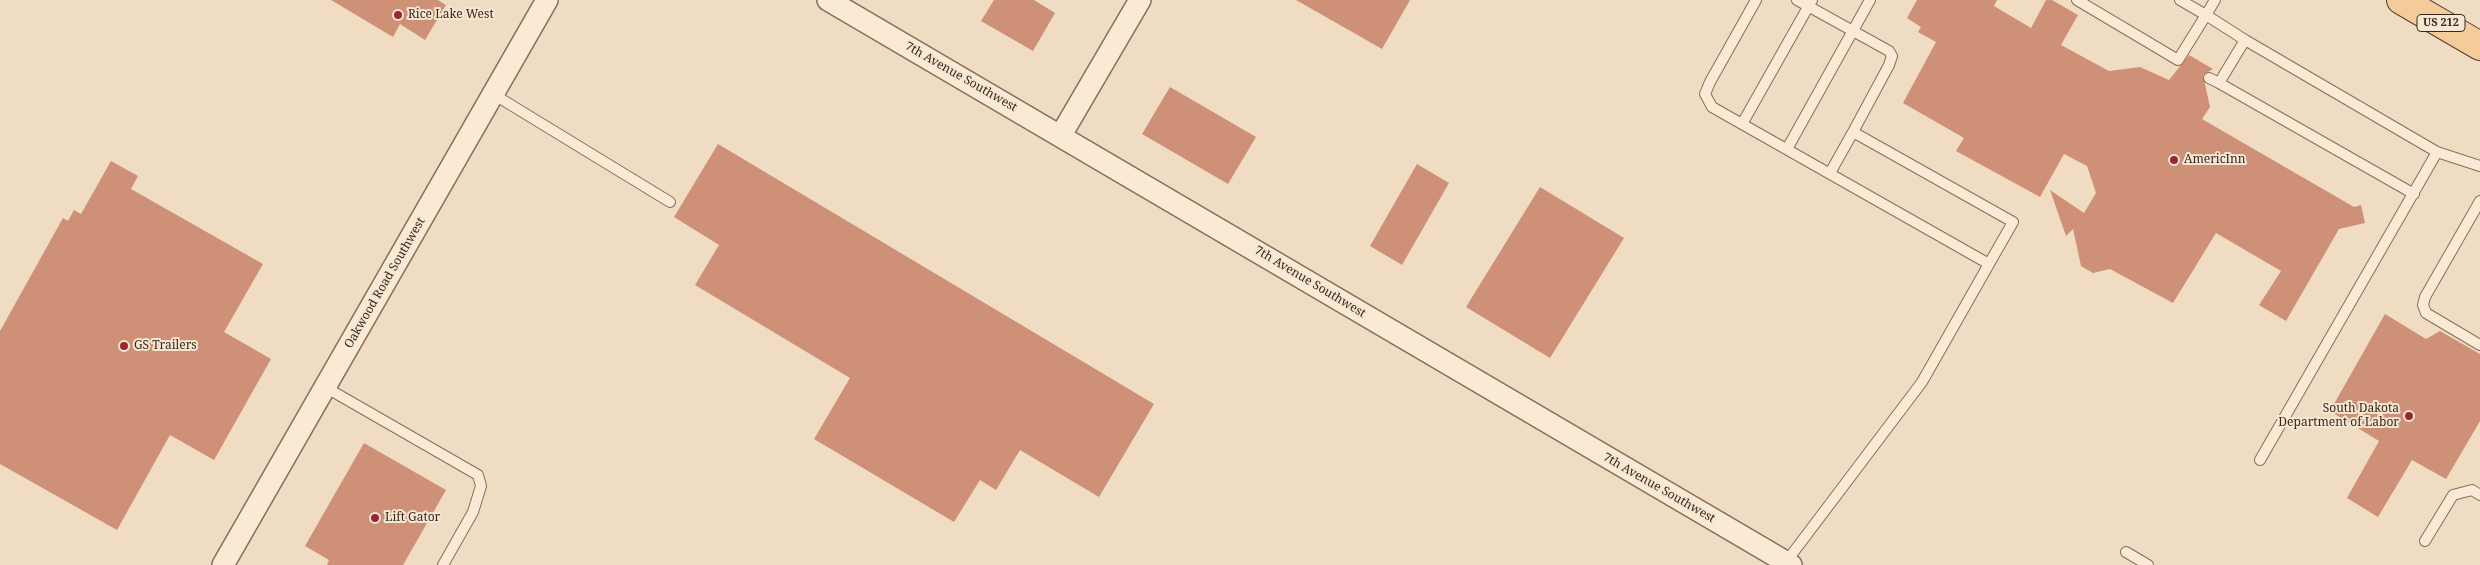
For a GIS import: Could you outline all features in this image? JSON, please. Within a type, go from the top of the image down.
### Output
[{"type":"main road","name":"US 212","points":[[2401,0],[2480,46]]},
{"type":"street","name":"Oakwood Road Southwest","points":[[223,565],[547,0]]},
{"type":"street","name":"7th Avenue Southwest","points":[[828,0],[1061,135],[1789,564]]},
{"type":"street","points":[[1061,135],[1140,0]]},
{"type":"lane","points":[[1756,0],[1706,94],[1712,107],[1990,264]]},
{"type":"lane","points":[[1797,0],[1810,3],[1853,31],[1889,51],[1892,56],[1830,173]]},
{"type":"lane","points":[[1787,149],[1870,0]]},
{"type":"lane","points":[[2077,0],[2179,61],[2215,0]]},
{"type":"lane","points":[[2180,0],[2437,152],[2480,166]]},
{"type":"lane","points":[[1742,124],[1810,3]]},
{"type":"lane","points":[[2219,83],[2245,40]]},
{"type":"lane","points":[[2208,78],[2414,194]]},
{"type":"lane","points":[[493,94],[670,202]]},
{"type":"lane","points":[[1789,564],[1922,382],[2013,222],[1853,132]]},
{"type":"lane","points":[[2260,460],[2437,152]]},
{"type":"lane","points":[[2480,201],[2425,297],[2423,305],[2426,313],[2480,345]]},
{"type":"lane","points":[[325,387],[478,475],[481,486],[473,512],[443,565]]},
{"type":"lane","points":[[2425,540],[2453,495],[2472,490],[2480,495]]},
{"type":"lane","points":[[2126,552],[2148,565]]},
{"type":"building","name":"Rice Lake West","points":[[331,0],[438,0],[446,5],[425,40],[400,24],[393,37]]},
{"type":"building","points":[[994,0],[1034,0],[1055,13],[1033,51],[981,21]]},
{"type":"building","points":[[1296,0],[1410,0],[1382,49]]},
{"type":"building","name":"AmericInn","points":[[1917,0],[1997,0],[1994,6],[2031,28],[2046,0],[2052,0],[2078,15],[2061,45],[2109,71],[2140,67],[2169,80],[2189,55],[2213,69],[2203,75],[2210,107],[2202,119],[2354,207],[2361,205],[2365,223],[2339,229],[2286,321],[2259,305],[2281,271],[2216,233],[2173,303],[2110,269],[2093,273],[2081,266],[2073,229],[2066,236],[2050,190],[2084,213],[2096,193],[2087,166],[2064,154],[2040,197],[1956,151],[1964,138],[1903,103],[1936,42],[1918,32],[1921,27],[1907,18]]},
{"type":"building","points":[[1170,87],[1256,137],[1228,184],[1142,134]]},
{"type":"building","points":[[718,144],[1154,404],[1099,497],[1020,450],[996,490],[980,480],[954,522],[814,439],[850,378],[695,285],[719,245],[674,217]]},
{"type":"building","name":"GS Trailers","points":[[111,161],[138,176],[131,189],[263,264],[224,332],[271,359],[214,460],[170,435],[117,530],[0,464],[0,331],[63,218],[68,221],[74,210],[81,214]]},
{"type":"building","points":[[1417,164],[1449,183],[1402,265],[1370,246]]},
{"type":"building","points":[[1540,187],[1624,238],[1550,358],[1466,307]]},
{"type":"building","name":"South Dakota Department of Labor","points":[[2385,314],[2426,339],[2440,331],[2480,354],[2480,421],[2446,479],[2412,460],[2378,517],[2347,498],[2379,441],[2330,411]]},
{"type":"building","name":"Lift Gator","points":[[364,443],[446,490],[403,565],[327,565],[329,560],[305,546]]},
{"type":"place","name":"Rice Lake West","points":[[398,15]]},
{"type":"place","name":"AmericInn","points":[[2174,160]]},
{"type":"place","name":"GS Trailers","points":[[124,346]]},
{"type":"place","name":"South Dakota Department of Labor","points":[[2409,416]]},
{"type":"place","name":"Lift Gator","points":[[375,518]]}]
